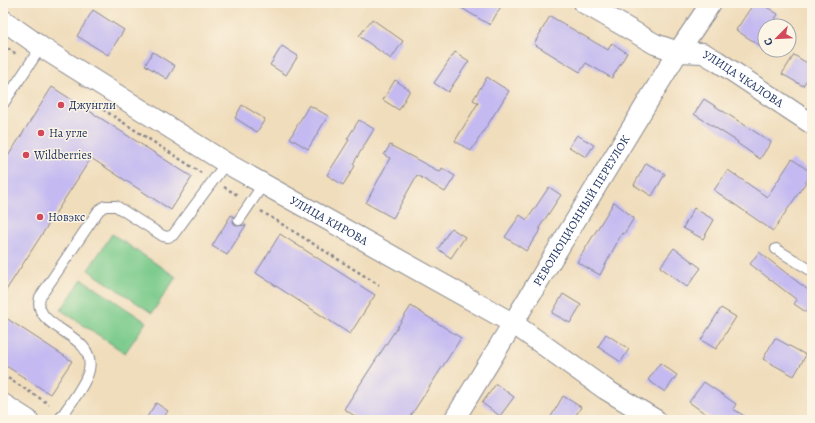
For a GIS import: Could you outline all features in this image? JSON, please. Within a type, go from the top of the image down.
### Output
[{"type":"street","name":"УЛИЦА ЧКАЛОВА","points":[[584,3],[655,44],[678,52],[703,53],[718,61],[812,124]]},
{"type":"street","name":"РЕВОЛЮЦИОННЫЙ ПЕРЕУЛОК","points":[[454,420],[514,324],[678,52],[711,3]]},
{"type":"street","name":"УЛИЦА КИРОВА","points":[[3,20],[41,47],[226,163],[514,324],[605,389],[656,420]]},
{"type":"street","points":[[3,404],[28,420]]},
{"type":"lane","points":[[3,104],[41,47]]},
{"type":"lane","points":[[59,420],[88,374],[90,360],[85,347],[43,315],[39,306],[40,296],[99,210],[105,206],[116,206],[163,236],[168,237],[173,235],[226,163]]},
{"type":"lane","points":[[239,220],[264,183]]},
{"type":"lane","points":[[776,249],[812,271]]},
{"type":"path","points":[[3,375],[49,404]]},
{"type":"green space","points":[[112,234],[176,277],[152,313],[88,270]]},
{"type":"green space","points":[[82,279],[146,322],[125,353],[61,310]]},
{"type":"building","points":[[453,3],[503,3],[490,25]]},
{"type":"building","points":[[754,3],[760,3],[778,14],[776,18],[757,18],[757,44],[736,30]]},
{"type":"building","points":[[93,10],[124,30],[108,55],[77,36]]},
{"type":"building","points":[[550,16],[608,50],[612,43],[627,53],[612,78],[586,63],[580,72],[534,44]]},
{"type":"building","points":[[372,19],[403,41],[391,59],[359,36]]},
{"type":"building","points":[[282,46],[298,56],[286,75],[270,65]]},
{"type":"building","points":[[153,52],[175,66],[167,79],[145,65]]},
{"type":"building","points":[[455,52],[469,61],[448,92],[434,83]]},
{"type":"building","points":[[797,57],[812,66],[812,71],[803,86],[782,74],[792,58]]},
{"type":"building","points":[[487,77],[509,91],[471,151],[455,141],[478,103],[473,100]]},
{"type":"building","points":[[395,80],[410,90],[399,110],[383,100]]},
{"type":"building","points":[[52,87],[192,177],[171,210],[91,158],[3,295],[3,164]]},
{"type":"building","points":[[704,99],[771,142],[760,159],[737,143],[738,142],[694,114]]},
{"type":"building","points":[[242,105],[265,119],[257,132],[235,118]]},
{"type":"building","points":[[309,105],[328,116],[308,149],[290,138]]},
{"type":"building","points":[[359,120],[374,129],[353,164],[355,166],[343,185],[327,175],[349,140],[347,139]]},
{"type":"building","points":[[577,135],[594,145],[586,157],[569,147]]},
{"type":"building","points":[[390,145],[440,172],[442,168],[455,176],[445,192],[417,175],[393,218],[366,203],[390,158],[384,155]]},
{"type":"building","points":[[792,159],[812,173],[773,231],[714,190],[728,170],[767,197]]},
{"type":"building","points":[[646,163],[665,174],[652,196],[634,185]]},
{"type":"building","points":[[549,187],[561,195],[526,251],[505,237],[520,215],[527,220]]},
{"type":"building","points":[[614,202],[634,218],[624,234],[622,233],[600,275],[577,262]]},
{"type":"building","points":[[694,208],[714,220],[703,239],[683,228]]},
{"type":"building","points":[[231,215],[234,217],[233,222],[236,226],[246,225],[227,255],[212,246]]},
{"type":"building","points":[[451,228],[465,237],[451,258],[438,249]]},
{"type":"building","points":[[280,234],[375,295],[350,334],[256,273]]},
{"type":"building","points":[[674,248],[701,268],[687,287],[660,267]]},
{"type":"building","points":[[759,252],[812,293],[812,316],[794,304],[797,300],[750,264]]},
{"type":"building","points":[[563,294],[581,305],[570,323],[552,313]]},
{"type":"building","points":[[411,306],[461,338],[408,420],[361,420],[344,409]]},
{"type":"building","points":[[721,308],[736,317],[716,349],[701,340]]},
{"type":"building","points":[[3,316],[72,361],[50,394],[3,364]]},
{"type":"building","points":[[606,334],[629,349],[621,362],[598,347]]},
{"type":"building","points":[[775,338],[806,355],[794,376],[763,359]]},
{"type":"building","points":[[660,363],[677,375],[665,392],[648,380]]},
{"type":"building","points":[[704,382],[736,404],[733,409],[751,420],[714,420],[689,402]]},
{"type":"building","points":[[496,384],[514,397],[500,416],[482,403]]},
{"type":"building","points":[[563,396],[581,407],[573,420],[549,420]]},
{"type":"building","points":[[156,403],[168,411],[162,420],[145,420]]},
{"type":"place","name":"Джунгли","points":[[61,105]]},
{"type":"place","name":"На угле","points":[[41,133]]},
{"type":"place","name":"Wildberries","points":[[26,155]]},
{"type":"place","name":"Новэкс","points":[[40,217]]}]
